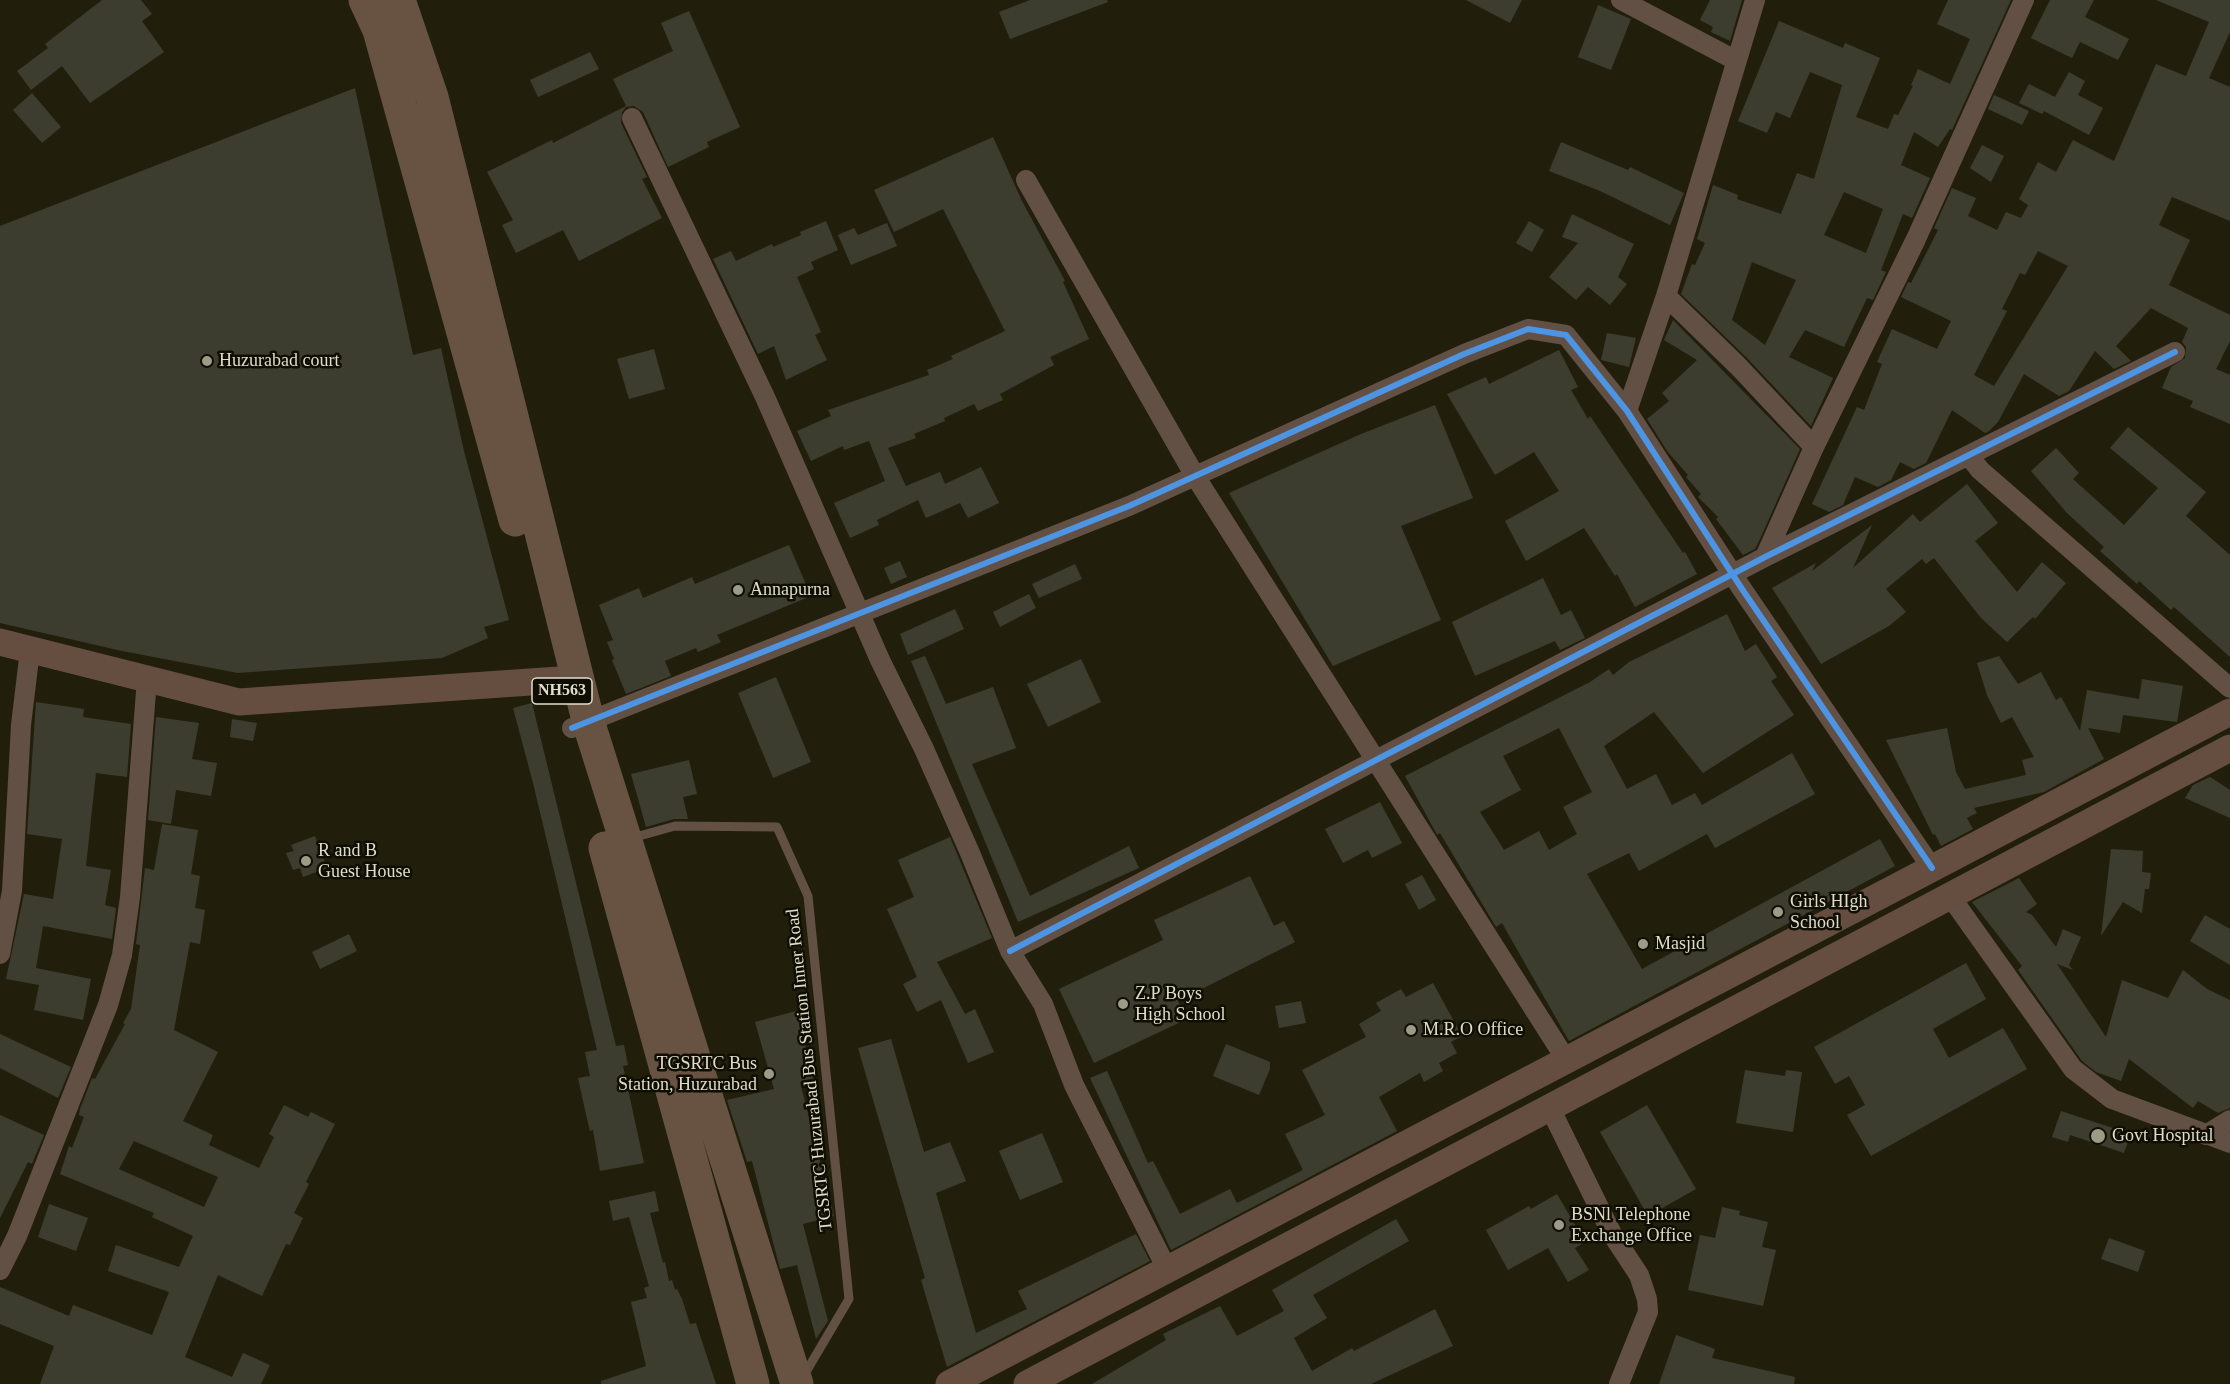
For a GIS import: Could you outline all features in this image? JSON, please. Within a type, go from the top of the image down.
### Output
[{"type":"highway","name":"NH563","points":[[365,0],[379,30],[568,678],[753,1384]]},
{"type":"highway","name":"NH563","points":[[399,0],[432,97],[568,678]]},
{"type":"highway","name":"NH563","points":[[581,726],[625,840],[798,1384]]},
{"type":"main road","points":[[0,642],[239,702],[568,678]]},
{"type":"main road","points":[[950,1384],[2230,712]]},
{"type":"main road","points":[[1027,1384],[2230,748]]},
{"type":"main road","points":[[1851,911],[1866,940]]},
{"type":"main road","points":[[1422,1137],[1438,1167]]},
{"type":"street","points":[[1621,0],[1735,60]]},
{"type":"street","points":[[1627,411],[1666,297],[1735,60],[1755,0]]},
{"type":"street","points":[[1765,557],[1814,447],[1916,239],[2024,0]]},
{"type":"street","points":[[632,118],[765,397],[880,660],[924,749],[970,853],[1010,951],[1043,1004],[1074,1084],[1168,1271]]},
{"type":"street","points":[[1026,180],[1195,476],[1567,1061]]},
{"type":"street","points":[[1666,297],[1738,366],[1814,447]]},
{"type":"street","points":[[581,726],[862,615],[1195,476],[1464,354],[1528,329],[1566,335],[1627,411],[1932,868]]},
{"type":"street","points":[[1010,951],[1765,557],[2175,352]]},
{"type":"street","points":[[1968,456],[1980,470],[2230,688]]},
{"type":"street","points":[[0,954],[12,891],[21,725],[30,650]]},
{"type":"street","points":[[0,1270],[17,1236],[108,1005],[122,955],[130,897],[147,679]]},
{"type":"street","points":[[1950,896],[2073,1069],[2112,1099],[2230,1143]]},
{"type":"street","points":[[1550,1108],[1612,1234],[1639,1275],[1647,1299],[1648,1312],[1619,1384]]},
{"type":"street","points":[[2206,1135],[2230,1120]]},
{"type":"lane","name":"TGSRTC Huzurabad Bus Station Inner Road","points":[[625,840],[675,826],[777,827],[808,896],[849,1299],[798,1384]]},
{"type":"building","points":[[102,0],[141,0],[152,14],[142,21],[164,52],[90,103],[62,66],[31,90],[17,71],[48,48],[45,44]]},
{"type":"building","points":[[1030,0],[1107,0],[1108,2],[1010,39],[999,12]]},
{"type":"building","points":[[1466,0],[1522,0],[1510,23]]},
{"type":"building","points":[[1710,0],[1742,0],[1730,41],[1711,32],[1713,27],[1700,20]]},
{"type":"building","points":[[1948,0],[2011,0],[1952,130],[1950,129],[1938,147],[1914,132],[1901,165],[1930,178],[1912,218],[1903,214],[1881,270],[1886,272],[1873,300],[1867,298],[1844,347],[1805,330],[1789,357],[1833,378],[1811,426],[1747,358],[1681,294],[1692,264],[1695,265],[1705,243],[1697,239],[1713,185],[1738,195],[1737,199],[1781,214],[1797,173],[1814,179],[1842,85],[1810,72],[1790,118],[1776,112],[1767,133],[1738,121],[1779,21],[1843,48],[1845,43],[1880,58],[1856,117],[1888,129],[1894,114],[1898,115],[1913,86],[1911,85],[1918,69],[1950,84],[1970,39],[1937,24]],"holes":[[[1844,192],[1883,209],[1866,253],[1824,235]],[[1752,262],[1796,280],[1765,345],[1732,320]]]},
{"type":"building","points":[[2050,0],[2094,0],[2085,17],[2129,39],[2118,60],[2080,42],[2072,58],[2031,38]]},
{"type":"building","points":[[2156,0],[2230,0],[2230,32],[2209,78],[2230,87],[2230,221],[2172,197],[2159,225],[2190,240],[2169,285],[2230,315],[2230,341],[2216,369],[2230,375],[2230,424],[2190,407],[2193,401],[2162,388],[2171,367],[2185,358],[2186,347],[2182,342],[2188,328],[2151,308],[2116,346],[2131,361],[2114,369],[2095,351],[2069,391],[2059,396],[2024,374],[1998,422],[1989,431],[1985,433],[1952,410],[1926,463],[1914,469],[1900,462],[1891,480],[1878,487],[1855,477],[1843,505],[1829,512],[1812,504],[1857,407],[1864,410],[1882,364],[1877,362],[1892,329],[1937,349],[1951,321],[1901,297],[1908,282],[1911,283],[1938,230],[1934,228],[1952,188],[1976,198],[1968,216],[1997,230],[2006,212],[2021,218],[2028,205],[2019,199],[2038,162],[2056,172],[2073,140],[2114,161],[2156,64],[2186,76],[2209,22]],"holes":[[[2038,251],[2068,266],[1994,386],[1974,375],[2007,311],[2002,309],[2020,273],[2025,275]]]},
{"type":"building","points":[[1598,5],[1631,19],[1611,70],[1578,57]]},
{"type":"building","points":[[689,11],[740,127],[707,142],[709,147],[668,167],[643,112],[634,106],[626,107],[622,112],[621,123],[647,177],[642,179],[662,218],[579,261],[563,230],[516,253],[502,225],[513,220],[487,172],[552,140],[553,143],[626,106],[613,79],[673,51],[661,23]]},
{"type":"building","points":[[590,52],[599,69],[538,97],[530,80]]},
{"type":"building","points":[[2069,72],[2085,81],[2078,95],[2103,108],[2089,135],[2044,111],[2042,114],[2019,103],[2029,84],[2055,97]]},
{"type":"building","name":"Huzurabad court","points":[[355,88],[413,355],[441,348],[464,451],[509,620],[484,627],[488,638],[442,658],[238,673],[122,651],[0,623],[0,226]]},
{"type":"building","points":[[32,93],[61,127],[42,143],[13,110]]},
{"type":"building","points":[[1994,95],[2029,111],[2022,125],[1988,109]]},
{"type":"building","points":[[993,137],[1022,201],[1065,281],[1063,282],[1089,339],[1050,357],[1054,365],[1000,394],[1003,400],[978,411],[974,404],[944,418],[945,421],[914,434],[916,438],[888,448],[906,486],[940,472],[945,484],[981,467],[999,503],[968,518],[960,503],[926,518],[918,500],[877,520],[879,525],[850,538],[834,503],[885,481],[869,441],[844,450],[843,446],[811,461],[797,431],[831,416],[828,410],[929,375],[927,370],[953,359],[951,356],[1005,331],[943,209],[894,232],[874,190]]},
{"type":"building","points":[[1561,142],[1628,170],[1630,167],[1684,193],[1670,225],[1600,191],[1549,171]]},
{"type":"building","points":[[1982,145],[2004,156],[1991,182],[1970,168]]},
{"type":"building","points":[[1572,214],[1634,244],[1618,277],[1627,284],[1610,305],[1588,287],[1576,300],[1549,277],[1578,243],[1562,237]]},
{"type":"building","points":[[826,221],[838,250],[811,262],[814,269],[797,277],[821,332],[815,335],[827,360],[786,380],[774,346],[758,354],[713,259],[731,251],[736,261],[772,244],[773,247],[801,235],[800,232]]},
{"type":"building","points":[[1529,221],[1544,230],[1532,252],[1516,243]]},
{"type":"building","points":[[887,223],[897,246],[851,265],[838,235],[854,228],[858,235]]},
{"type":"building","points":[[1673,320],[1800,449],[1755,549],[1743,555],[1716,519],[1718,517],[1698,497],[1701,494],[1667,451],[1647,419],[1669,401],[1662,393],[1697,360],[1664,340]]},
{"type":"building","points":[[1607,333],[1636,338],[1629,367],[1601,360]]},
{"type":"building","points":[[654,349],[665,389],[629,399],[617,359]]},
{"type":"building","points":[[1559,350],[1578,387],[1571,390],[1588,419],[1590,416],[1683,553],[1685,552],[1697,574],[1635,607],[1617,574],[1615,576],[1584,528],[1526,561],[1505,521],[1559,491],[1534,452],[1495,475],[1447,394],[1486,377],[1489,384]]},
{"type":"building","points":[[1435,405],[1473,498],[1401,526],[1441,620],[1333,666],[1229,493],[1361,434]]},
{"type":"building","points":[[2128,427],[2206,492],[2186,516],[2230,555],[2230,657],[2174,607],[2171,610],[2139,581],[2137,584],[2100,551],[2104,547],[2067,513],[2031,471],[2056,448],[2079,473],[2073,479],[2124,525],[2158,488],[2110,448]]},
{"type":"building","points":[[1967,484],[1998,523],[1975,541],[2017,592],[2042,562],[2066,583],[2035,619],[2033,617],[2007,642],[1981,618],[1934,558],[1926,564],[1922,559],[1886,589],[1906,612],[1889,626],[1821,664],[1772,588],[1816,563],[1812,571],[1872,525],[1853,568],[1913,514],[1920,522]]},
{"type":"building","points":[[789,545],[811,596],[717,635],[721,642],[698,652],[696,648],[665,661],[671,676],[626,694],[612,660],[614,659],[607,642],[613,640],[599,605],[639,588],[643,598],[692,577],[695,584]]},
{"type":"building","points":[[900,561],[907,577],[891,584],[884,568]]},
{"type":"building","points":[[1075,564],[1082,579],[1039,598],[1032,584]]},
{"type":"building","points":[[1543,578],[1561,615],[1571,610],[1585,638],[1560,650],[1555,641],[1475,676],[1452,622]]},
{"type":"building","points":[[1029,594],[1036,608],[1000,627],[993,612]]},
{"type":"building","points":[[955,609],[964,629],[908,655],[900,634]]},
{"type":"building","points":[[1727,614],[1745,651],[1756,644],[1777,677],[1771,681],[1794,715],[1703,773],[1654,712],[1604,746],[1627,789],[1656,774],[1672,805],[1695,793],[1702,805],[1792,753],[1815,794],[1715,848],[1707,834],[1639,871],[1629,853],[1587,874],[1642,969],[1880,839],[1895,866],[1569,1041],[1502,923],[1496,927],[1440,833],[1437,835],[1405,776],[1590,682],[1609,669],[1613,675],[1629,662]],"holes":[[[1559,728],[1592,792],[1563,807],[1577,834],[1549,850],[1539,831],[1504,850],[1480,812],[1521,790],[1503,756]]]},
{"type":"building","points":[[925,656],[946,704],[993,687],[1016,748],[972,764],[1030,896],[1129,846],[1139,868],[1018,922],[911,661]]},
{"type":"building","points":[[1999,656],[2018,684],[2041,672],[2056,700],[2061,697],[2080,731],[2087,690],[2139,699],[2142,679],[2183,686],[2177,722],[2123,715],[2120,733],[2088,728],[2104,759],[2044,792],[1974,808],[1977,813],[1967,818],[1973,829],[1941,846],[1935,834],[1933,835],[1886,740],[1947,728],[1956,772],[1965,789],[2026,775],[2022,760],[2034,757],[2012,717],[2001,723],[1987,695],[1977,663]]},
{"type":"building","points":[[1081,659],[1101,702],[1048,727],[1027,684]]},
{"type":"building","points":[[776,677],[811,762],[773,778],[738,693]]},
{"type":"building","points":[[36,702],[84,709],[83,717],[131,724],[127,777],[96,773],[86,866],[111,870],[105,905],[116,908],[112,939],[43,926],[36,968],[91,979],[83,1020],[34,1010],[39,985],[6,979],[24,894],[53,899],[62,839],[27,834]]},
{"type":"building","points":[[532,703],[616,1046],[624,1045],[628,1065],[623,1066],[644,1163],[600,1171],[593,1130],[590,1131],[587,1119],[578,1078],[590,1076],[585,1052],[597,1050],[513,708]]},
{"type":"building","points":[[156,717],[199,723],[192,759],[217,763],[211,796],[176,790],[171,824],[148,820]]},
{"type":"building","points":[[232,719],[257,723],[253,741],[230,737]]},
{"type":"building","points":[[689,760],[697,794],[683,797],[688,819],[674,819],[646,827],[631,774]]},
{"type":"building","points":[[2210,777],[2230,790],[2230,818],[2185,798],[2193,785]]},
{"type":"building","points":[[1380,802],[1402,843],[1372,858],[1368,850],[1343,863],[1325,829]]},
{"type":"building","points":[[162,824],[198,830],[191,874],[200,876],[195,908],[205,910],[200,944],[190,942],[174,1030],[218,1052],[183,1121],[213,1135],[209,1145],[259,1168],[274,1137],[269,1134],[284,1105],[308,1117],[311,1112],[335,1124],[306,1182],[309,1184],[294,1213],[303,1218],[290,1245],[286,1244],[262,1296],[218,1275],[185,1357],[232,1377],[243,1353],[270,1365],[261,1384],[40,1384],[54,1346],[0,1324],[0,1287],[69,1316],[73,1305],[152,1335],[169,1292],[108,1271],[116,1245],[179,1267],[193,1236],[152,1217],[154,1213],[60,1174],[69,1146],[72,1148],[84,1117],[79,1115],[80,1109],[92,1078],[95,1079],[131,1009],[140,945],[136,944],[145,868],[154,870]],"holes":[[[134,1141],[218,1177],[204,1207],[119,1169]]]},
{"type":"building","name":"R and B Guest House","points":[[315,836],[327,868],[303,877],[300,868],[293,870],[286,853],[294,851],[291,845]]},
{"type":"building","points":[[950,837],[992,938],[937,962],[965,1014],[975,1009],[994,1052],[968,1063],[941,1000],[917,1012],[903,984],[917,977],[887,909],[914,897],[898,860]]},
{"type":"building","points":[[2111,849],[2143,851],[2142,872],[2151,873],[2149,889],[2145,889],[2142,913],[2123,902],[2101,936]]},
{"type":"building","points":[[1422,875],[1436,900],[1419,910],[1405,884]]},
{"type":"building","points":[[1250,876],[1274,926],[1284,921],[1295,942],[1178,1001],[1187,1019],[1094,1063],[1059,989],[1163,940],[1154,920]]},
{"type":"building","points":[[2019,878],[2037,904],[2026,912],[2032,915],[2056,947],[2063,929],[2081,937],[2069,965],[2073,970],[2057,964],[2106,1037],[2122,980],[2168,998],[2183,970],[2207,989],[2230,1000],[2230,1108],[2218,1113],[2198,1101],[2193,1108],[2129,1059],[2121,1081],[2096,1072],[2082,1061],[2018,970],[2022,966],[1972,902]]},
{"type":"building","points":[[2205,915],[2230,929],[2230,965],[2190,941]]},
{"type":"building","points":[[349,934],[357,951],[320,969],[312,952]]},
{"type":"building","points":[[1966,963],[1986,999],[1933,1029],[1949,1058],[2003,1028],[2027,1069],[1871,1156],[1847,1115],[1865,1105],[1849,1076],[1835,1084],[1814,1047]]},
{"type":"building","points":[[1433,983],[1462,1036],[1451,1042],[1457,1053],[1439,1063],[1443,1071],[1424,1082],[1420,1073],[1379,1097],[1397,1131],[1171,1250],[1090,1078],[1107,1071],[1148,1163],[1153,1161],[1180,1214],[1230,1189],[1237,1203],[1303,1170],[1285,1134],[1325,1115],[1302,1070],[1366,1037],[1359,1024],[1381,1011],[1376,1003],[1401,989],[1406,997]]},
{"type":"building","points":[[1301,1001],[1306,1023],[1279,1028],[1275,1006]]},
{"type":"building","points":[[796,1011],[814,1078],[800,1082],[834,1216],[803,1224],[828,1321],[816,1339],[797,1265],[780,1269],[752,1161],[747,1162],[727,1100],[774,1089],[755,1022]]},
{"type":"building","points":[[0,1034],[71,1067],[58,1098],[0,1068]]},
{"type":"building","points":[[891,1039],[924,1152],[950,1142],[966,1181],[936,1193],[976,1333],[1027,1309],[1018,1291],[1136,1234],[1150,1261],[947,1367],[921,1280],[925,1278],[858,1048]]},
{"type":"building","points":[[1226,1044],[1270,1062],[1270,1069],[1259,1095],[1213,1076]]},
{"type":"building","points":[[1745,1070],[1785,1076],[1786,1070],[1802,1072],[1793,1132],[1736,1123]]},
{"type":"building","points":[[1647,1105],[1696,1189],[1648,1216],[1600,1132]]},
{"type":"building","points":[[2061,1111],[2131,1134],[2124,1153],[2070,1135],[2068,1142],[2052,1137]]},
{"type":"building","points":[[0,1115],[44,1135],[32,1164],[28,1162],[0,1218]]},
{"type":"building","points":[[1042,1133],[1063,1182],[1020,1200],[999,1151]]},
{"type":"building","points":[[655,1191],[659,1211],[650,1213],[663,1263],[665,1262],[669,1281],[672,1280],[675,1290],[677,1289],[682,1299],[690,1324],[696,1323],[716,1384],[601,1384],[601,1381],[646,1366],[631,1302],[647,1298],[644,1288],[649,1286],[629,1217],[613,1221],[609,1201]]},
{"type":"building","points":[[1557,1194],[1585,1242],[1575,1248],[1589,1270],[1568,1282],[1548,1248],[1508,1270],[1486,1230],[1529,1206],[1531,1209]]},
{"type":"building","points":[[49,1204],[88,1218],[76,1251],[38,1237]]},
{"type":"building","points":[[1722,1207],[1740,1211],[1739,1215],[1768,1222],[1762,1247],[1776,1250],[1763,1306],[1688,1290],[1700,1235],[1715,1238]]},
{"type":"building","points":[[1396,1219],[1409,1241],[1313,1295],[1327,1318],[1294,1338],[1312,1371],[1352,1348],[1354,1351],[1435,1309],[1453,1346],[1371,1384],[1092,1384],[1166,1340],[1163,1334],[1220,1306],[1237,1336],[1284,1311],[1272,1290]]},
{"type":"building","points":[[2109,1238],[2145,1251],[2138,1272],[2101,1259]]},
{"type":"building","points":[[1676,1335],[1715,1349],[1712,1358],[1795,1377],[1794,1384],[1659,1384]]},
{"type":"cycle path","points":[[572,728],[1129,506],[1464,354],[1528,329],[1566,335],[1627,411],[1742,589],[1932,868]]},
{"type":"cycle path","points":[[1010,951],[1765,557],[2175,352]]},
{"type":"place","name":"Huzurabad court","points":[[207,361]]},
{"type":"place","name":"Annapurna","points":[[738,590]]},
{"type":"place","name":"R and B Guest House","points":[[306,861]]},
{"type":"place","name":"Girls HIgh School","points":[[1778,912]]},
{"type":"place","name":"Masjid","points":[[1643,944]]},
{"type":"place","name":"Z.P Boys High School","points":[[1123,1004]]},
{"type":"place","name":"M.R.O Office","points":[[1411,1030]]},
{"type":"place","name":"TGSRTC Bus Station, Huzurabad","points":[[769,1074]]},
{"type":"place","name":"Govt Hospital","points":[[2098,1136]]},
{"type":"place","name":"BSNl Telephone Exchange Office","points":[[1559,1225]]}]
